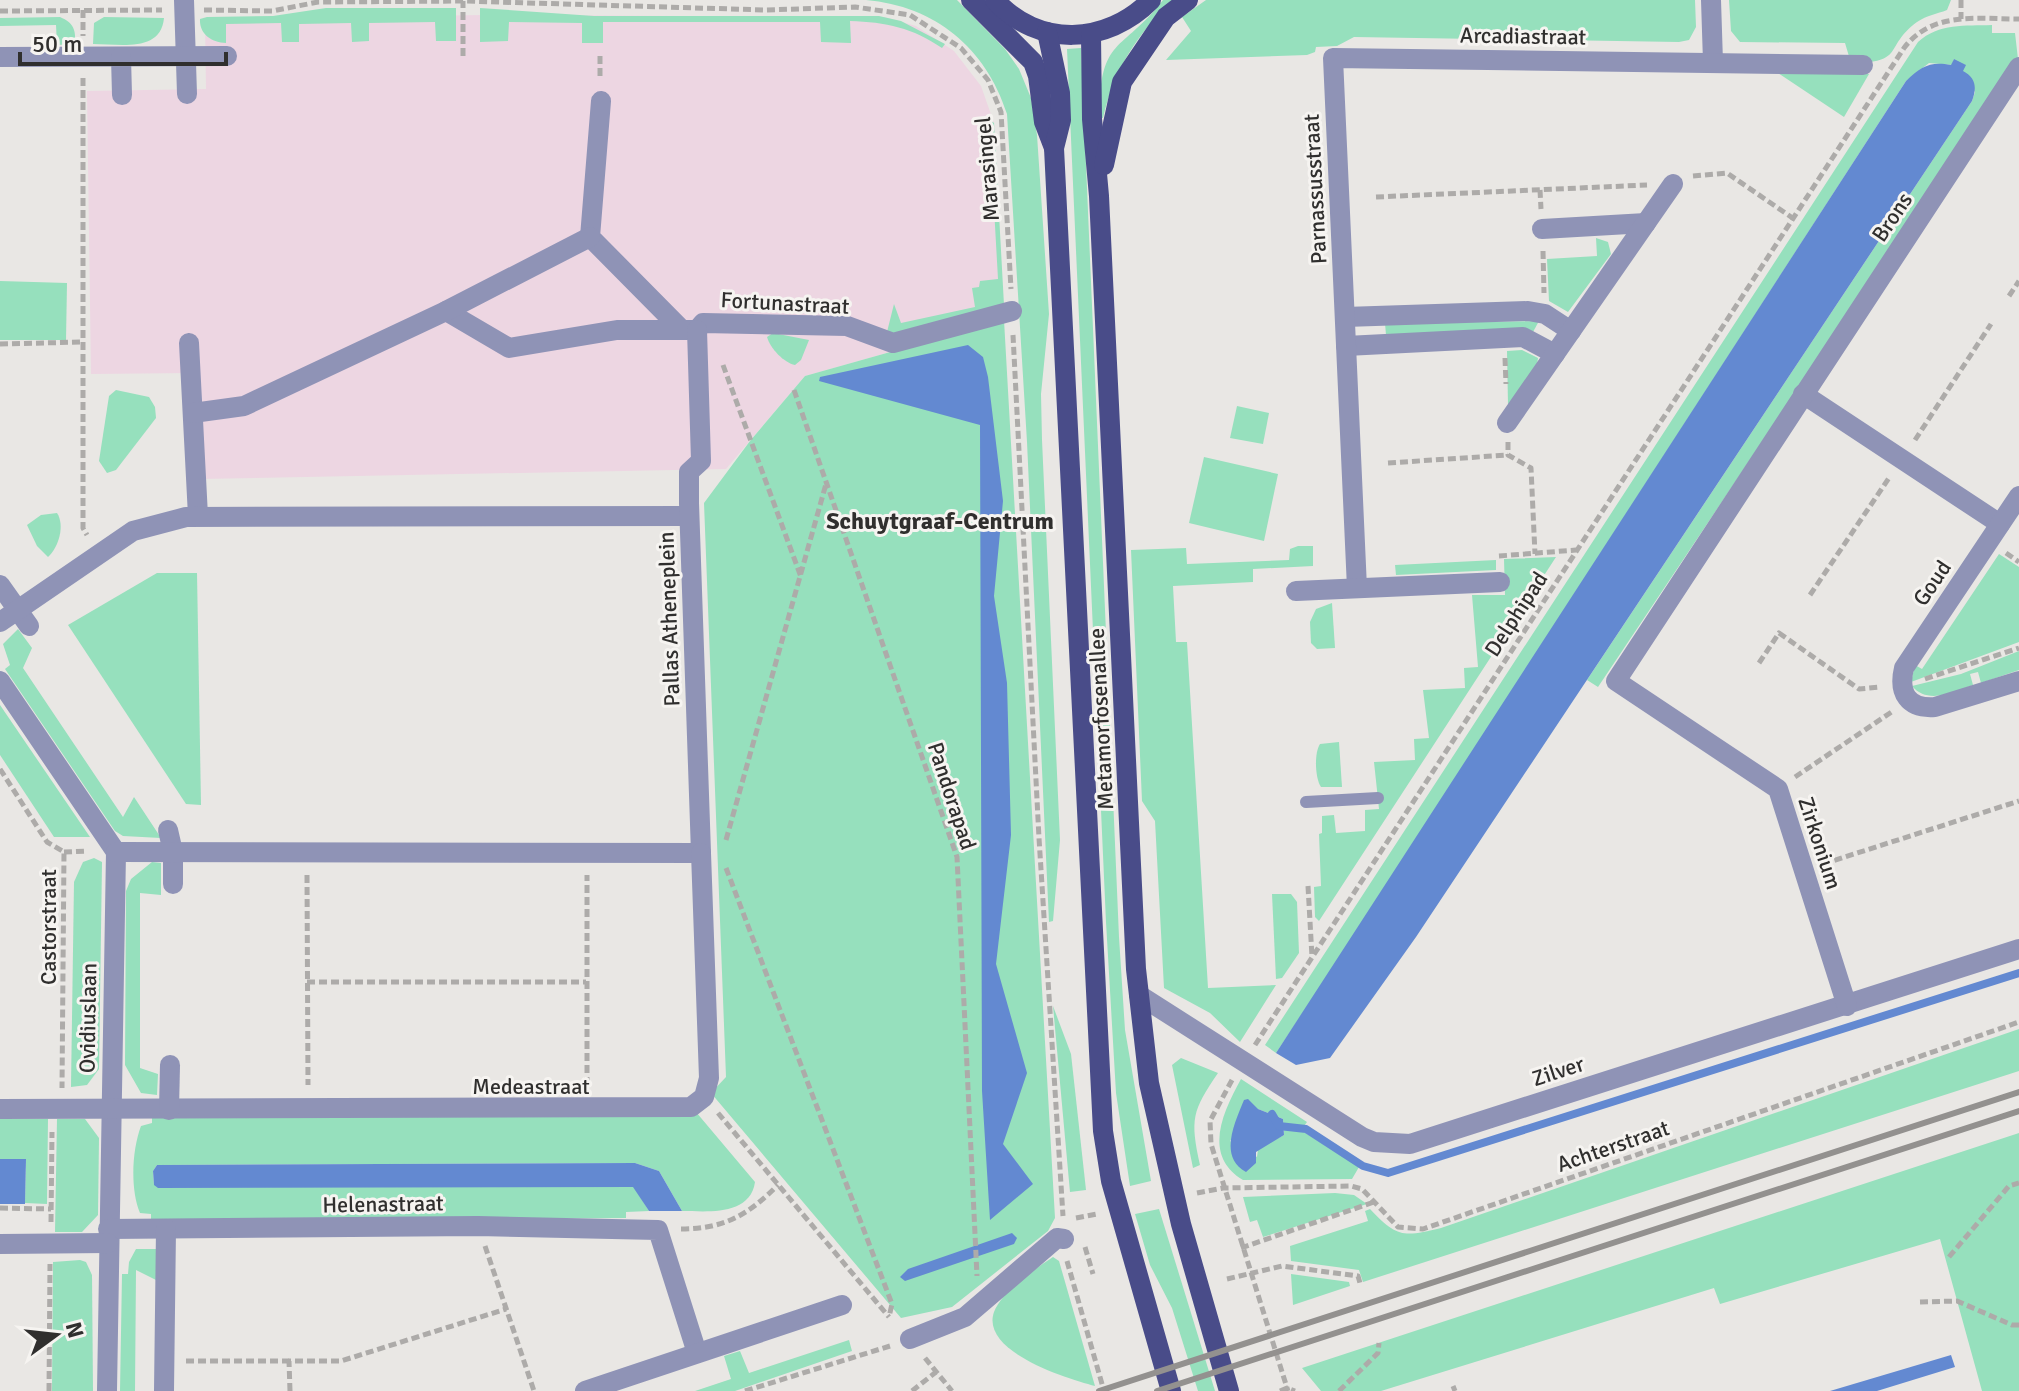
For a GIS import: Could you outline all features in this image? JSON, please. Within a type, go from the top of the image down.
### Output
[{"type":"main road","name":"Metamorfosenallee","points":[[971,0],[1026,53],[1038,76],[1044,122],[1054,148]]},
{"type":"main road","points":[[995,0],[1017,19],[1047,32],[1091,35],[1124,23],[1151,0]]},
{"type":"main road","points":[[1099,196],[1113,110],[1122,82],[1133,60],[1166,17],[1188,0]]},
{"type":"main road","name":"Metamorfosenallee","points":[[1047,32],[1060,93],[1061,120],[1054,148],[1103,1131],[1111,1181],[1171,1391]]},
{"type":"main road","name":"Metamorfosenallee","points":[[1091,35],[1092,119],[1099,196],[1139,995],[1149,1083],[1171,1183],[1229,1391]]},
{"type":"street","points":[[1711,0],[1713,62]]},
{"type":"street","points":[[184,5],[187,94]]},
{"type":"street","points":[[0,57],[227,56]]},
{"type":"street","points":[[121,57],[122,95]]},
{"type":"street","name":"Arcadiastraat","points":[[1333,58],[1863,65]]},
{"type":"street","name":"Parnassusstraat","points":[[1333,58],[1357,588]]},
{"type":"street","name":"Brons","points":[[1616,681],[2019,67]]},
{"type":"street","points":[[590,237],[601,101]]},
{"type":"street","points":[[1507,423],[1673,184]]},
{"type":"street","points":[[1542,229],[1646,223]]},
{"type":"street","points":[[193,413],[244,406],[446,311],[590,237]]},
{"type":"street","points":[[590,237],[690,330]]},
{"type":"street","name":"Fortunastraat","points":[[446,311],[509,348],[617,330],[690,330],[703,323],[847,326],[893,343],[1012,311]]},
{"type":"street","points":[[1345,317],[1528,311],[1545,314],[1571,331]]},
{"type":"street","name":"Fortunastraat","points":[[689,516],[689,472],[701,461],[690,330]]},
{"type":"street","points":[[1346,346],[1523,337],[1555,354]]},
{"type":"street","points":[[189,343],[198,516]]},
{"type":"street","points":[[1803,394],[2000,524]]},
{"type":"street","name":"Goud","points":[[1904,693],[1904,668],[2019,496]]},
{"type":"street","name":"Pallas Atheneplein","points":[[0,622],[23,618],[96,553],[133,531],[198,516],[689,516],[701,853]]},
{"type":"street","points":[[1296,591],[1500,582]]},
{"type":"street","points":[[0,585],[23,618]]},
{"type":"street","points":[[0,681],[116,852],[701,853],[709,1078],[704,1097]]},
{"type":"street","name":"Zirkonium","points":[[1616,681],[1778,789],[1847,1006]]},
{"type":"street","points":[[1904,693],[1920,708],[1935,707],[2019,681]]},
{"type":"street","points":[[168,830],[173,852],[173,884]]},
{"type":"street","name":"Ovidiuslaan","points":[[107,1391],[116,852]]},
{"type":"street","name":"Zilver","points":[[1139,995],[1362,1137],[1374,1142],[1410,1144],[2019,949]]},
{"type":"street","points":[[169,1110],[170,1065]]},
{"type":"street","name":"Medeastraat","points":[[0,1109],[678,1110],[691,1107],[704,1097]]},
{"type":"street","name":"Helenastraat","points":[[0,1244],[166,1229],[478,1226],[658,1230]]},
{"type":"street","points":[[164,1391],[166,1229]]},
{"type":"street","points":[[658,1230],[697,1353]]},
{"type":"street","points":[[910,1339],[965,1317],[1057,1238],[1064,1239]]},
{"type":"street","points":[[585,1391],[842,1305]]},
{"type":"lane","points":[[1306,802],[1378,798]]},
{"type":"path","points":[[463,0],[463,56]]},
{"type":"path","name":"Marasingel","points":[[0,11],[184,5],[272,11],[318,2],[463,0],[766,10],[855,7],[910,15],[961,48],[988,80],[1001,112],[1012,311]]},
{"type":"path","points":[[1961,0],[1961,19]]},
{"type":"path","points":[[83,10],[83,528],[96,553]]},
{"type":"path","name":"Delphipad","points":[[1223,1188],[1211,1144],[1210,1121],[1244,1062],[1890,68],[1913,36],[1927,26],[1961,19],[2019,19]]},
{"type":"path","points":[[1376,197],[1673,184],[1678,177],[1727,173],[1794,219]]},
{"type":"path","points":[[2009,296],[2019,281]]},
{"type":"path","points":[[1012,311],[1062,1206]]},
{"type":"path","points":[[690,330],[713,340],[752,438],[801,578]]},
{"type":"path","points":[[0,344],[83,342]]},
{"type":"path","name":"Pandorapad","points":[[794,390],[957,857],[977,1281]]},
{"type":"path","points":[[1388,463],[1508,455]]},
{"type":"path","points":[[704,1097],[889,1317],[892,1304],[870,1243],[721,855],[827,483]]},
{"type":"path","points":[[83,496],[91,496]]},
{"type":"path","points":[[1499,556],[1577,550]]},
{"type":"path","points":[[1759,663],[1779,633],[1859,689],[1904,693]]},
{"type":"path","points":[[1778,789],[1904,693],[2019,648]]},
{"type":"path","name":"Castorstraat","points":[[0,769],[47,842],[64,852],[62,1108]]},
{"type":"path","points":[[1803,870],[2019,801]]},
{"type":"path","points":[[307,853],[308,1110]]},
{"type":"path","points":[[587,854],[587,1110]]},
{"type":"path","points":[[1308,886],[1312,958]]},
{"type":"path","points":[[307,982],[586,982]]},
{"type":"path","name":"Achterstraat","points":[[1223,1188],[1351,1186],[1362,1189],[1398,1227],[1423,1229],[2019,1022]]},
{"type":"path","points":[[1949,1257],[2009,1186],[2019,1183]]},
{"type":"path","points":[[658,1230],[709,1229],[729,1223],[745,1215],[778,1185]]},
{"type":"path","points":[[1223,1188],[1285,1390],[1295,1391]]},
{"type":"path","points":[[1241,1248],[1374,1202]]},
{"type":"path","points":[[0,1208],[51,1209]]},
{"type":"path","points":[[478,1226],[534,1391]]},
{"type":"path","points":[[1064,1239],[1071,1281],[1104,1391]]},
{"type":"path","points":[[1227,1279],[1282,1266],[1358,1276],[1360,1283]]},
{"type":"path","points":[[1920,1302],[1957,1301],[2012,1325],[2019,1325]]},
{"type":"path","points":[[164,1361],[341,1361],[506,1309]]},
{"type":"path","points":[[745,1391],[910,1339],[952,1391]]},
{"type":"path","points":[[1339,1391],[1378,1353],[1379,1343]]},
{"type":"path","points":[[289,1361],[290,1391]]},
{"type":"path","points":[[912,1391],[936,1372]]},
{"type":"shaded area","points":[[485,15],[884,17],[916,26],[954,51],[981,86],[994,123],[1004,320],[805,376],[726,469],[200,479],[193,373],[91,374],[87,91],[206,89],[205,19]]},
{"type":"green space","points":[[866,0],[957,0],[1005,49],[1019,69],[1031,98],[1037,135],[1049,314],[1041,394],[1060,840],[1053,921],[1049,922],[1027,442],[1007,114],[986,69],[954,34],[914,11]]},
{"type":"green space","points":[[1163,0],[1174,0],[1129,53],[1114,84],[1103,118],[1099,118],[1100,91],[1109,58]]},
{"type":"green space","points":[[1206,0],[1695,0],[1696,27],[1689,40],[1679,42],[1354,37],[1337,46],[1316,47],[1315,52],[1307,55],[1166,60],[1191,31],[1182,17]]},
{"type":"green space","points":[[1729,0],[1951,0],[1947,10],[1928,16],[1907,31],[1887,57],[1851,63],[1845,43],[1740,42],[1731,31]]},
{"type":"green space","points":[[326,8],[456,8],[456,41],[436,41],[435,22],[369,23],[369,41],[352,42],[351,23],[299,24],[299,42],[282,42],[281,23],[226,24],[226,43],[207,37],[200,24],[200,19],[207,17],[273,16]]},
{"type":"green space","points":[[480,8],[594,16],[879,16],[901,21],[945,44],[942,48],[899,27],[850,21],[851,43],[821,42],[820,22],[603,22],[603,43],[582,43],[582,23],[509,22],[508,41],[480,42]]},
{"type":"green space","points":[[60,17],[73,28],[75,44],[57,45],[56,25],[0,26],[0,18]]},
{"type":"green space","points":[[104,17],[164,18],[161,29],[147,42],[93,44],[94,23]]},
{"type":"green space","points":[[1992,25],[1992,33],[2015,33],[2018,59],[1598,687],[1587,680],[1972,101],[1975,92],[1954,59],[1952,65],[1929,63],[1906,81],[1276,1053],[1265,1045],[1918,42],[1935,31]]},
{"type":"green space","points":[[1081,48],[1119,937],[1125,1030],[1151,1181],[1130,1186],[1116,1093],[1106,922],[1067,49]]},
{"type":"green space","points":[[1778,73],[1869,74],[1844,117]]},
{"type":"green space","points":[[989,119],[994,123],[1004,305],[895,335],[887,332],[894,304],[901,323],[975,307],[972,288],[979,287],[980,281],[998,279]]},
{"type":"green space","points":[[1596,238],[1608,242],[1611,254],[1568,312],[1549,301],[1547,259],[1597,256]]},
{"type":"green space","points":[[0,281],[67,283],[66,340],[0,340]]},
{"type":"green space","points":[[1004,320],[1055,1218],[1048,1231],[952,1307],[901,1318],[711,1093],[726,1077],[704,503],[750,441],[805,376]]},
{"type":"green space","points":[[1539,321],[1533,332],[1386,335],[1385,323]]},
{"type":"green space","points":[[773,333],[809,340],[801,360],[795,365],[778,354],[767,337]]},
{"type":"green space","points":[[1522,350],[1538,358],[1537,365],[1508,405],[1507,351]]},
{"type":"green space","points":[[116,390],[149,397],[155,407],[156,418],[116,470],[107,473],[99,461],[109,396]]},
{"type":"green space","points":[[1237,406],[1269,413],[1263,444],[1230,438]]},
{"type":"green space","points":[[1204,457],[1278,474],[1264,541],[1189,523]]},
{"type":"green space","points":[[57,513],[61,524],[60,536],[48,557],[37,546],[27,525],[41,515]]},
{"type":"green space","points":[[1313,546],[1313,566],[1253,569],[1253,582],[1173,586],[1176,642],[1187,642],[1208,988],[1276,985],[1240,1042],[1210,1013],[1164,988],[1155,821],[1142,801],[1131,550],[1186,548],[1187,564],[1289,560],[1290,549]]},
{"type":"green space","points":[[1999,554],[2019,567],[2019,642],[1911,682],[1915,665],[1922,669]]},
{"type":"green space","points":[[1556,557],[1319,921],[1315,917],[1314,887],[1321,886],[1319,834],[1322,833],[1322,816],[1334,815],[1336,833],[1365,831],[1365,810],[1379,809],[1374,762],[1415,760],[1414,739],[1429,738],[1423,690],[1465,688],[1464,668],[1478,667],[1472,595],[1505,595],[1504,559]]},
{"type":"green space","points":[[1496,560],[1496,570],[1396,575],[1395,565]]},
{"type":"green space","points":[[157,573],[197,573],[201,805],[186,804],[68,625]]},
{"type":"green space","points":[[1332,603],[1335,648],[1317,649],[1311,643],[1310,622],[1316,609]]},
{"type":"green space","points":[[18,629],[32,648],[23,668],[123,817],[134,797],[161,838],[123,836],[115,831],[5,669],[10,665],[3,644]]},
{"type":"green space","points":[[2019,651],[2019,670],[1981,683],[1978,672],[1970,674],[1973,685],[1957,691],[1933,696],[1918,692],[1912,686],[1961,674]]},
{"type":"green space","points":[[0,705],[90,837],[54,837],[0,755]]},
{"type":"green space","points":[[1339,742],[1342,787],[1321,787],[1316,772],[1318,748],[1320,744]]},
{"type":"green space","points":[[94,858],[102,862],[99,1069],[87,1085],[71,1087],[74,882],[83,862]]},
{"type":"green space","points":[[152,862],[161,863],[161,895],[140,893],[140,1068],[158,1074],[157,1095],[141,1093],[125,1065],[126,891],[131,879]]},
{"type":"green space","points":[[1272,894],[1291,894],[1297,902],[1299,953],[1282,978],[1276,979]]},
{"type":"green space","points":[[1053,1006],[1071,1054],[1086,1190],[1070,1192]]},
{"type":"green space","points":[[2019,1029],[2019,1071],[1363,1282],[1359,1270],[1291,1261],[1290,1246],[1368,1221],[1365,1211],[1370,1209],[1387,1225],[1402,1233],[1441,1228]]},
{"type":"green space","points":[[1181,1058],[1218,1073],[1198,1107],[1194,1126],[1200,1165],[1193,1168],[1172,1065]]},
{"type":"green space","points":[[1241,1079],[1307,1122],[1301,1130],[1359,1167],[1352,1179],[1243,1180],[1230,1170],[1223,1158],[1220,1132],[1228,1105]],"holes":[[[1258,1109],[1283,1119],[1284,1135],[1258,1149],[1257,1157],[1230,1141]]]},
{"type":"green space","points":[[696,1112],[755,1182],[745,1201],[736,1207],[682,1211],[659,1171],[635,1163],[157,1165],[153,1171],[154,1185],[634,1187],[649,1211],[626,1212],[626,1218],[151,1221],[151,1214],[140,1213],[135,1193],[133,1170],[138,1136],[141,1126],[152,1123],[152,1117]]},
{"type":"green space","points":[[0,1119],[48,1119],[47,1204],[25,1203],[26,1159],[0,1159]]},
{"type":"green space","points":[[57,1119],[85,1119],[99,1138],[98,1215],[82,1232],[55,1232]]},
{"type":"green space","points":[[2019,1133],[2019,1391],[1982,1391],[1940,1239],[1720,1304],[1714,1288],[1381,1391],[1321,1391],[1302,1368]]},
{"type":"green space","points":[[1354,1195],[1367,1204],[1263,1237],[1257,1220],[1250,1222],[1243,1197]]},
{"type":"green space","points":[[1159,1209],[1215,1391],[1198,1391],[1172,1308],[1150,1265],[1135,1214]]},
{"type":"green space","points":[[136,1249],[156,1249],[156,1280],[136,1270],[135,1391],[120,1391],[122,1274],[128,1274],[129,1262]]},
{"type":"green space","points":[[1053,1257],[1059,1261],[1095,1386],[1029,1361],[1000,1339],[993,1326],[994,1312],[1004,1296]]},
{"type":"green space","points":[[53,1262],[86,1262],[92,1275],[93,1391],[52,1391]]},
{"type":"green space","points":[[1291,1274],[1349,1282],[1350,1286],[1293,1305]]},
{"type":"green space","points":[[849,1340],[852,1351],[735,1391],[695,1391],[731,1379],[724,1356],[740,1351],[749,1373]]},
{"type":"water","points":[[1954,59],[1966,65],[1963,71],[1973,80],[1972,101],[1416,937],[1330,1058],[1296,1065],[1276,1053],[1906,81],[1927,66],[1951,65]]},
{"type":"water","points":[[968,345],[983,357],[988,377],[1003,501],[994,596],[1007,683],[1011,835],[996,964],[1027,1073],[1003,1144],[1033,1184],[990,1220],[982,1091],[980,425],[819,381],[820,377]]},
{"type":"water","points":[[1248,1099],[1258,1109],[1283,1119],[1284,1135],[1256,1152],[1256,1163],[1246,1172],[1233,1158],[1231,1139],[1244,1100]]},
{"type":"water","points":[[0,1159],[26,1159],[25,1204],[0,1204]]},
{"type":"water","points":[[635,1163],[659,1171],[682,1211],[649,1211],[633,1187],[158,1188],[154,1185],[153,1171],[157,1165]]},
{"type":"water","points":[[1012,1233],[1017,1238],[1014,1244],[905,1281],[900,1277],[908,1269]]},
{"type":"water","points":[[1951,1355],[1955,1367],[1877,1391],[1830,1391]]},
{"type":"waterway","points":[[1272,1114],[1279,1126],[1306,1129],[1363,1166],[1388,1173],[2019,973]]},
{"type":"railway","points":[[1099,1391],[2019,1092]]},
{"type":"railway","points":[[1157,1391],[2019,1111]]},
{"type":"district","name":"Schuytgraaf-Centrum","points":[[940,521]]}]
